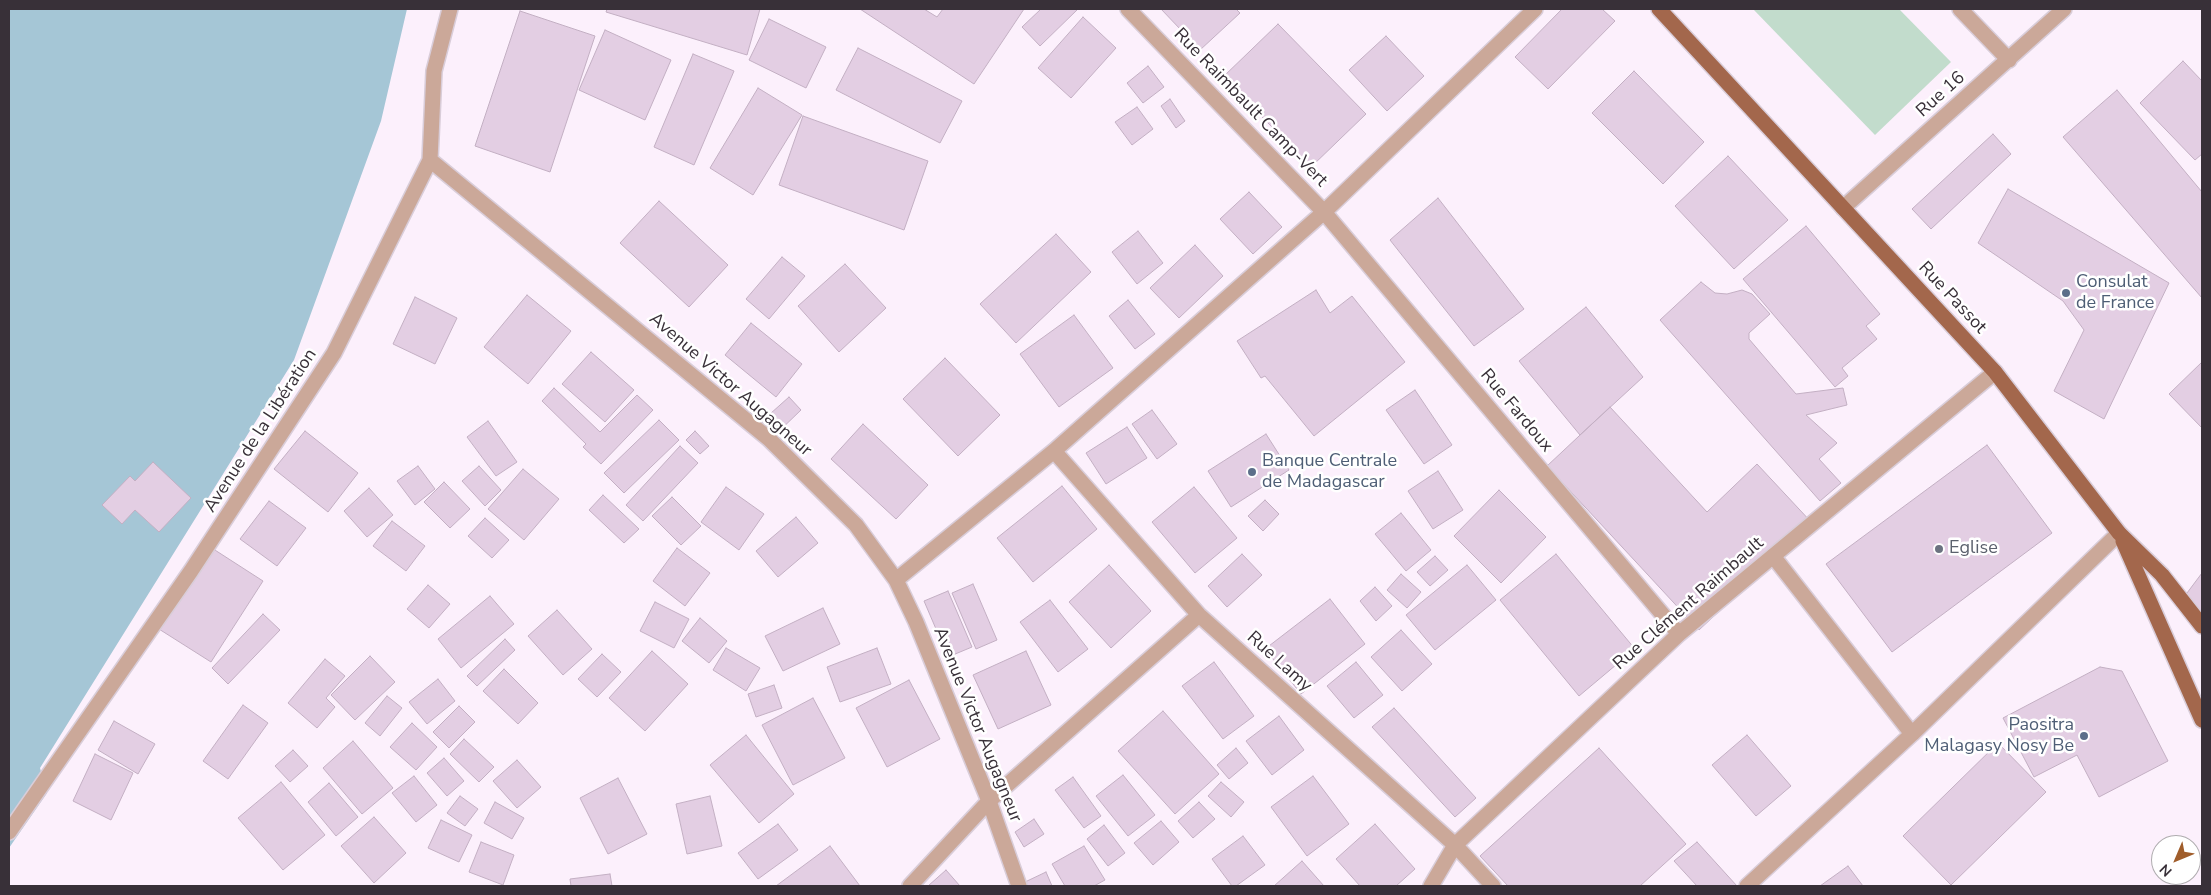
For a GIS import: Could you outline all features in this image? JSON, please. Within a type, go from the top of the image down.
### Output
[{"type":"main road","name":"Rue Passot","points":[[1659,9],[1995,372],[2119,533],[2162,575],[2202,626]]},
{"type":"main road","points":[[2119,533],[2202,720]]},
{"type":"street","name":"Avenue de la Libération","points":[[9,832],[191,571],[334,353],[430,160],[434,71],[450,9]]},
{"type":"street","name":"Rue Raimbault Camp-Vert","points":[[1128,9],[1324,212]]},
{"type":"street","points":[[896,580],[1054,451],[1324,212],[1535,9]]},
{"type":"street","points":[[1960,9],[2009,60]]},
{"type":"street","name":"Rue 16","points":[[1843,208],[2064,9]]},
{"type":"street","name":"Avenue Victor Augagneur","points":[[430,160],[769,439],[856,525],[896,580],[989,801],[1019,886]]},
{"type":"street","name":"Rue Fardoux","points":[[1324,212],[1679,634]]},
{"type":"street","name":"Rue Clément Raimbault","points":[[1431,886],[1455,845],[1679,634],[1995,372]]},
{"type":"street","name":"Rue Lamy","points":[[1054,451],[1199,615],[1455,845],[1493,886]]},
{"type":"street","points":[[1747,886],[1912,734],[2119,533]]},
{"type":"street","points":[[1773,556],[1912,734]]},
{"type":"street","points":[[910,886],[989,801],[1199,615]]},
{"type":"green space","points":[[1753,9],[1899,9],[1951,62],[1875,135]]},
{"type":"water","points":[[9,9],[407,9],[381,121],[294,360],[40,768],[47,793],[9,848]]},
{"type":"building","points":[[607,9],[760,9],[747,55],[606,12]]},
{"type":"building","points":[[860,9],[924,9],[937,17],[943,9],[1024,9],[974,84]]},
{"type":"building","points":[[1041,9],[1078,9],[1040,46],[1022,27]]},
{"type":"building","points":[[1161,9],[1236,9],[1240,13],[1200,50]]},
{"type":"building","points":[[1562,9],[1602,9],[1615,21],[1548,89],[1515,57]]},
{"type":"building","points":[[520,11],[595,36],[550,172],[475,146]]},
{"type":"building","points":[[1083,17],[1116,48],[1071,98],[1038,68]]},
{"type":"building","points":[[769,19],[826,47],[806,88],[749,60]]},
{"type":"building","points":[[1278,24],[1366,114],[1311,167],[1223,77]]},
{"type":"building","points":[[605,30],[671,60],[645,120],[579,90]]},
{"type":"building","points":[[1386,36],[1424,76],[1387,111],[1349,70]]},
{"type":"building","points":[[858,48],[962,101],[940,143],[836,90]]},
{"type":"building","points":[[693,54],[734,71],[694,165],[654,147]]},
{"type":"building","points":[[2183,61],[2202,81],[2202,154],[2195,160],[2140,103]]},
{"type":"building","points":[[1148,66],[1164,87],[1143,103],[1127,83]]},
{"type":"building","points":[[1634,71],[1704,142],[1663,184],[1592,113]]},
{"type":"building","points":[[758,88],[802,115],[753,195],[710,168]]},
{"type":"building","points":[[2117,90],[2202,192],[2202,298],[2063,137]]},
{"type":"building","points":[[1170,99],[1185,121],[1176,128],[1161,106]]},
{"type":"building","points":[[1137,107],[1153,129],[1132,145],[1115,122]]},
{"type":"building","points":[[803,116],[928,161],[904,230],[779,185]]},
{"type":"building","points":[[1993,134],[2011,154],[1931,229],[1912,209]]},
{"type":"building","points":[[1728,156],[1788,220],[1734,269],[1675,206]]},
{"type":"building","points":[[2008,189],[2169,283],[2104,419],[2054,391],[2084,330],[2063,301],[1978,243]]},
{"type":"building","points":[[1249,192],[1282,227],[1253,254],[1220,219]]},
{"type":"building","points":[[1438,198],[1524,309],[1474,346],[1390,240]]},
{"type":"building","points":[[659,201],[728,265],[689,307],[620,243]]},
{"type":"building","points":[[1806,226],[1880,314],[1866,326],[1877,339],[1842,368],[1848,376],[1835,387],[1743,279]]},
{"type":"building","points":[[1138,231],[1163,263],[1137,284],[1112,252]]},
{"type":"building","points":[[1056,234],[1091,272],[1016,343],[980,304]]},
{"type":"building","points":[[1195,245],[1223,276],[1179,318],[1150,288]]},
{"type":"building","points":[[782,257],[805,276],[769,319],[746,299]]},
{"type":"building","points":[[845,264],[886,308],[839,352],[798,306]]},
{"type":"building","points":[[1701,282],[1715,293],[1727,294],[1742,290],[1752,294],[1770,314],[1749,333],[1749,339],[1796,394],[1843,388],[1847,405],[1806,415],[1837,443],[1819,459],[1841,483],[1820,501],[1660,320]]},
{"type":"building","points":[[1316,290],[1330,313],[1352,296],[1405,362],[1314,436],[1265,376],[1261,378],[1237,341]]},
{"type":"building","points":[[527,295],[571,331],[528,384],[484,347]]},
{"type":"building","points":[[415,297],[457,318],[435,364],[393,344]]},
{"type":"building","points":[[1128,300],[1155,334],[1135,349],[1109,316]]},
{"type":"building","points":[[1586,307],[1643,377],[1580,435],[1519,361]]},
{"type":"building","points":[[1074,315],[1113,368],[1059,407],[1020,354]]},
{"type":"building","points":[[751,323],[802,364],[776,397],[725,355]]},
{"type":"building","points":[[591,352],[634,390],[605,422],[562,384]]},
{"type":"building","points":[[945,358],[1000,415],[958,456],[903,399]]},
{"type":"building","points":[[2202,362],[2202,428],[2169,394]]},
{"type":"building","points":[[554,388],[600,432],[637,395],[653,410],[601,464],[583,447],[586,444],[542,401]]},
{"type":"building","points":[[1415,390],[1452,445],[1424,464],[1386,410]]},
{"type":"building","points":[[789,397],[801,410],[774,436],[761,422]]},
{"type":"building","points":[[1610,407],[1707,512],[1757,464],[1813,524],[1699,630],[1547,466]]},
{"type":"building","points":[[1152,410],[1177,444],[1157,459],[1132,424]]},
{"type":"building","points":[[659,420],[679,440],[624,493],[604,473]]},
{"type":"building","points":[[488,421],[517,462],[496,476],[467,437]]},
{"type":"building","points":[[863,424],[928,485],[896,519],[831,459]]},
{"type":"building","points":[[1127,427],[1147,458],[1106,484],[1086,453]]},
{"type":"building","points":[[305,431],[358,473],[328,512],[274,469]]},
{"type":"building","points":[[695,431],[709,446],[700,454],[686,440]]},
{"type":"building","points":[[1266,434],[1289,470],[1231,507],[1208,471]]},
{"type":"building","name":"Eglise","points":[[1987,445],[2052,533],[1892,652],[1826,564]]},
{"type":"building","points":[[680,446],[698,463],[643,521],[626,505]]},
{"type":"building","points":[[153,462],[191,498],[159,532],[135,510],[122,524],[102,505],[130,476],[135,481]]},
{"type":"building","points":[[418,466],[435,489],[415,505],[397,481]]},
{"type":"building","points":[[479,466],[501,490],[485,506],[462,481]]},
{"type":"building","points":[[523,469],[559,499],[524,540],[488,509]]},
{"type":"building","points":[[1438,471],[1463,510],[1433,529],[1408,491]]},
{"type":"building","points":[[444,482],[470,509],[450,528],[424,502]]},
{"type":"building","points":[[1062,486],[1097,529],[1033,582],[997,538]]},
{"type":"building","points":[[726,487],[764,514],[739,550],[701,522]]},
{"type":"building","points":[[1194,487],[1237,538],[1195,573],[1152,522]]},
{"type":"building","points":[[369,488],[393,515],[367,537],[344,511]]},
{"type":"building","points":[[1499,490],[1546,537],[1501,583],[1454,536]]},
{"type":"building","points":[[603,495],[639,529],[624,543],[589,510]]},
{"type":"building","points":[[672,497],[701,526],[681,545],[652,516]]},
{"type":"building","points":[[1265,500],[1279,514],[1263,531],[1248,516]]},
{"type":"building","points":[[269,501],[306,528],[277,566],[240,539]]},
{"type":"building","points":[[1401,513],[1431,550],[1406,571],[1375,534]]},
{"type":"building","points":[[796,517],[818,543],[778,577],[756,551]]},
{"type":"building","points":[[485,518],[509,540],[492,558],[468,536]]},
{"type":"building","points":[[392,521],[425,546],[406,571],[373,546]]},
{"type":"building","points":[[204,543],[263,581],[211,662],[151,624]]},
{"type":"building","points":[[677,548],[710,573],[685,606],[653,581]]},
{"type":"building","points":[[1242,554],[1262,575],[1227,607],[1208,586]]},
{"type":"building","points":[[1556,554],[1635,649],[1579,696],[1500,600]]},
{"type":"building","points":[[1435,556],[1448,570],[1430,586],[1417,572]]},
{"type":"building","points":[[1109,565],[1151,611],[1111,648],[1069,602]]},
{"type":"building","points":[[1467,565],[1496,600],[1435,650],[1406,615]]},
{"type":"building","points":[[2202,573],[2202,619],[2184,597]]},
{"type":"building","points":[[1401,574],[1421,592],[1407,608],[1387,590]]},
{"type":"building","points":[[973,584],[997,640],[976,649],[952,593]]},
{"type":"building","points":[[428,585],[450,604],[429,628],[407,609]]},
{"type":"building","points":[[1375,587],[1392,606],[1376,621],[1360,601]]},
{"type":"building","points":[[948,591],[972,647],[948,657],[924,601]]},
{"type":"building","points":[[490,596],[514,624],[461,668],[438,639]]},
{"type":"building","points":[[1330,599],[1365,644],[1301,694],[1265,649]]},
{"type":"building","points":[[1050,600],[1088,649],[1058,672],[1020,622]]},
{"type":"building","points":[[655,602],[689,619],[674,648],[640,631]]},
{"type":"building","points":[[823,608],[840,644],[783,671],[765,636]]},
{"type":"building","points":[[557,610],[592,649],[563,675],[528,636]]},
{"type":"building","points":[[263,614],[280,630],[228,684],[212,668]]},
{"type":"building","points":[[700,618],[727,641],[709,663],[682,641]]},
{"type":"building","points":[[1401,630],[1432,664],[1402,691],[1371,657]]},
{"type":"building","points":[[505,639],[515,650],[477,686],[467,676]]},
{"type":"building","points":[[726,648],[760,668],[746,691],[713,670]]},
{"type":"building","points":[[877,648],[891,684],[840,702],[827,667]]},
{"type":"building","points":[[652,651],[688,684],[645,731],[609,698]]},
{"type":"building","points":[[1026,651],[1051,705],[998,729],[973,675]]},
{"type":"building","points":[[602,654],[621,672],[597,697],[578,679]]},
{"type":"building","points":[[370,656],[395,682],[355,720],[331,695]]},
{"type":"building","points":[[325,659],[345,676],[326,698],[335,707],[317,728],[288,703]]},
{"type":"building","points":[[1214,662],[1254,716],[1223,739],[1182,686]]},
{"type":"building","points":[[1356,662],[1383,695],[1354,718],[1327,686]]},
{"type":"building","name":"Paositra Malagasy Nosy Be","points":[[2100,667],[2122,671],[2168,761],[2099,797],[2077,755],[2034,777],[2003,718]]},
{"type":"building","points":[[504,669],[538,703],[518,724],[483,691]]},
{"type":"building","points":[[438,679],[455,701],[427,724],[409,702]]},
{"type":"building","points":[[909,680],[940,739],[887,767],[856,708]]},
{"type":"building","points":[[774,685],[782,708],[756,717],[748,694]]},
{"type":"building","points":[[387,696],[402,708],[380,736],[365,723]]},
{"type":"building","points":[[813,698],[845,758],[793,785],[762,725]]},
{"type":"building","points":[[243,705],[268,723],[228,779],[203,761]]},
{"type":"building","points":[[459,706],[475,722],[449,748],[433,732]]},
{"type":"building","points":[[1394,708],[1476,798],[1455,817],[1372,727]]},
{"type":"building","points":[[1163,711],[1219,774],[1175,814],[1118,751]]},
{"type":"building","points":[[1279,716],[1304,750],[1272,775],[1246,741]]},
{"type":"building","points":[[114,721],[155,744],[138,774],[98,750]]},
{"type":"building","points":[[412,723],[437,747],[416,770],[390,747]]},
{"type":"building","points":[[746,735],[794,794],[759,823],[710,765]]},
{"type":"building","points":[[1747,735],[1791,786],[1756,816],[1712,765]]},
{"type":"building","points":[[464,739],[494,767],[479,782],[450,754]]},
{"type":"building","points":[[353,741],[393,788],[362,814],[323,768]]},
{"type":"building","points":[[1998,743],[2046,792],[1951,885],[1903,836]]},
{"type":"building","points":[[1236,748],[1248,763],[1229,779],[1217,765]]},
{"type":"building","points":[[1599,748],[1686,844],[1640,886],[1508,886],[1480,856]]},
{"type":"building","points":[[293,750],[308,766],[290,782],[275,766]]},
{"type":"building","points":[[95,754],[133,773],[111,820],[73,801]]},
{"type":"building","points":[[444,758],[464,781],[447,796],[427,773]]},
{"type":"building","points":[[517,760],[541,787],[517,808],[493,781]]},
{"type":"building","points":[[1123,775],[1155,815],[1128,836],[1096,796]]},
{"type":"building","points":[[414,776],[437,805],[416,822],[392,793]]},
{"type":"building","points":[[1313,776],[1349,824],[1307,856],[1271,807]]},
{"type":"building","points":[[1073,777],[1101,816],[1084,828],[1055,790]]},
{"type":"building","points":[[618,778],[647,834],[608,854],[580,798]]},
{"type":"building","points":[[281,782],[325,835],[283,870],[238,818]]},
{"type":"building","points":[[1221,782],[1244,802],[1231,817],[1208,796]]},
{"type":"building","points":[[329,783],[358,817],[336,836],[308,802]]},
{"type":"building","points":[[460,796],[478,809],[465,826],[447,813]]},
{"type":"building","points":[[710,796],[722,846],[687,854],[676,804]]},
{"type":"building","points":[[495,802],[524,818],[512,839],[484,823]]},
{"type":"building","points":[[1199,802],[1215,819],[1193,838],[1178,821]]},
{"type":"building","points":[[374,817],[406,853],[374,883],[341,846]]},
{"type":"building","points":[[1034,819],[1044,834],[1024,847],[1015,832]]},
{"type":"building","points":[[441,820],[472,835],[459,862],[428,848]]},
{"type":"building","points":[[1161,821],[1179,842],[1153,865],[1134,843]]},
{"type":"building","points":[[778,824],[798,850],[758,879],[738,853]]},
{"type":"building","points":[[1375,824],[1415,869],[1396,886],[1360,886],[1336,859]]},
{"type":"building","points":[[1104,825],[1125,853],[1108,866],[1087,839]]},
{"type":"building","points":[[1243,836],[1265,865],[1236,886],[1232,886],[1212,859]]},
{"type":"building","points":[[481,842],[514,855],[503,885],[469,872]]},
{"type":"building","points":[[1697,842],[1737,886],[1697,886],[1674,861]]},
{"type":"building","points":[[830,846],[860,886],[776,886]]},
{"type":"building","points":[[1084,846],[1105,880],[1094,886],[1065,886],[1052,864]]},
{"type":"building","points":[[1302,861],[1324,886],[1274,886]]},
{"type":"building","points":[[1848,866],[1863,886],[1820,886]]},
{"type":"building","points":[[946,870],[960,886],[928,886]]},
{"type":"building","points":[[1046,872],[1052,886],[1027,886],[1025,882]]},
{"type":"building","points":[[610,874],[612,886],[571,886],[570,879]]},
{"type":"place","name":"Consulat de France","points":[[2066,293]]},
{"type":"place","name":"Banque Centrale de Madagascar","points":[[1252,472]]},
{"type":"place","name":"Eglise","points":[[1939,549]]},
{"type":"place","name":"Paositra Malagasy Nosy Be","points":[[2084,736]]}]
